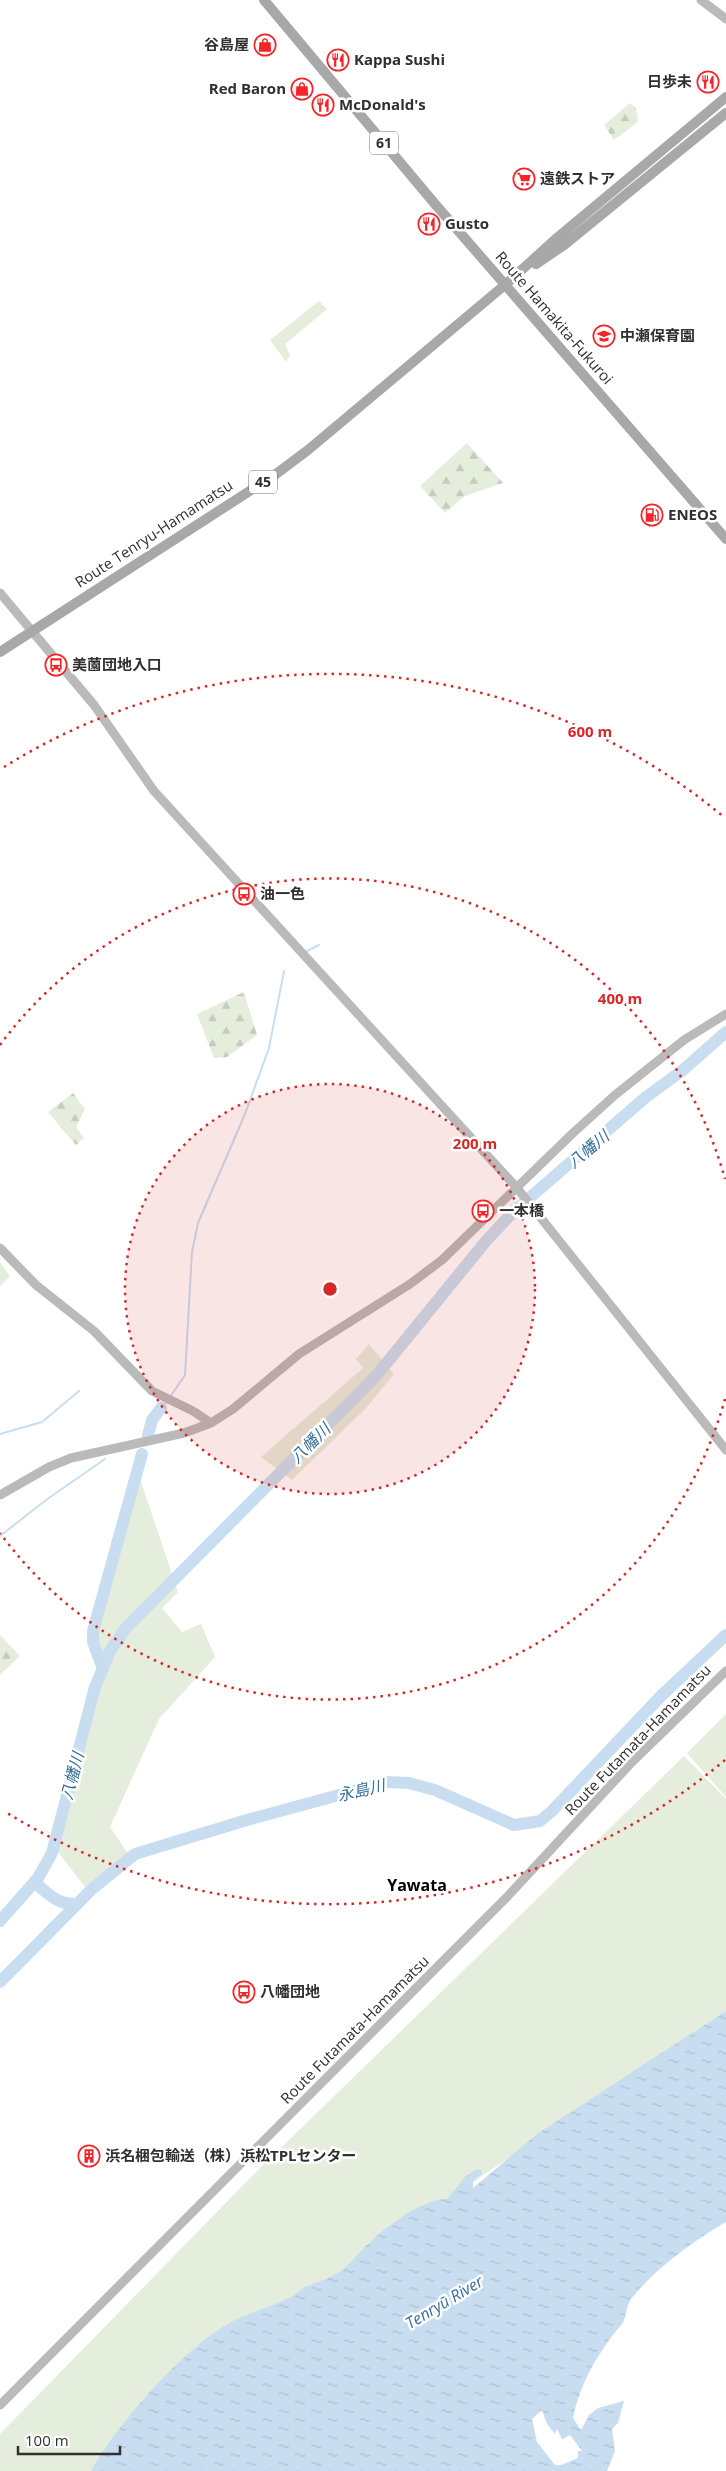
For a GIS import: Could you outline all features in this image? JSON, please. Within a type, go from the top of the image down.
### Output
[{"type":"main road","name":"Route Hamakita-Fukuroi","points":[[264,0],[726,539]]},
{"type":"main road","name":"Route Tenryu-Hamamatsu","points":[[0,652],[289,465],[726,97]]},
{"type":"main road","name":"Route Tenryu-Hamamatsu","points":[[506,284],[564,245],[726,113]]},
{"type":"street","points":[[700,0],[726,19]]},
{"type":"street","points":[[0,593],[94,705],[154,792],[519,1191],[726,1450]]},
{"type":"street","points":[[0,1495],[49,1467],[71,1458],[184,1434],[211,1423],[234,1409],[279,1370],[318,1340],[410,1284],[442,1260],[519,1191],[573,1132],[684,1040],[726,1014]]},
{"type":"street","points":[[0,1248],[36,1285],[94,1331],[147,1387],[211,1423]]},
{"type":"street","name":"Route Futamata-Hamamatsu","points":[[0,2405],[475,1930],[632,1762],[726,1671]]},
{"type":"green space","points":[[630,103],[636,108],[638,122],[614,140],[604,125]]},
{"type":"green space","points":[[319,301],[327,309],[285,344],[290,355],[286,362],[270,340]]},
{"type":"green space","points":[[467,443],[503,483],[465,496],[445,513],[420,486]]},
{"type":"green space","points":[[244,992],[257,1035],[227,1057],[214,1058],[197,1014]]},
{"type":"green space","points":[[73,1093],[85,1109],[76,1127],[84,1138],[76,1145],[48,1112]]},
{"type":"green space","points":[[0,1262],[10,1276],[0,1286]]},
{"type":"green space","points":[[369,1344],[394,1374],[366,1408],[292,1480],[261,1457],[363,1368],[356,1359]]},
{"type":"green space","points":[[139,1476],[178,1592],[162,1608],[182,1632],[201,1624],[215,1657],[159,1719],[110,1827],[131,1858],[85,1887],[58,1852],[98,1700],[94,1634]]},
{"type":"green space","points":[[0,1635],[20,1656],[0,1675]]},
{"type":"green space","points":[[726,1714],[726,1797],[687,1753]]},
{"type":"green space","points":[[684,1756],[726,1799],[726,2011],[340,2272],[173,2370],[91,2471],[0,2471],[0,2434],[255,2173]]},
{"type":"water","name":"Tenryū River","points":[[726,2011],[726,2222],[675,2256],[631,2299],[623,2322],[598,2356],[580,2392],[573,2418],[581,2430],[589,2415],[598,2408],[624,2401],[618,2423],[612,2429],[615,2451],[607,2471],[91,2471],[117,2431],[135,2409],[194,2348],[233,2321],[291,2297],[305,2287],[327,2279],[339,2272],[376,2236],[405,2215],[427,2203],[447,2199],[466,2176],[477,2169],[481,2170],[482,2174],[473,2182],[473,2188],[537,2134]],"holes":[[[542,2410],[547,2424],[555,2434],[557,2429],[562,2439],[570,2435],[582,2451],[578,2451],[578,2458],[561,2465],[555,2465],[537,2442],[532,2419]]]},
{"type":"waterway","points":[[307,951],[319,945]]},
{"type":"waterway","points":[[170,1397],[185,1375],[192,1252],[198,1223],[245,1114],[269,1048],[284,971]]},
{"type":"waterway","name":"八幡川","points":[[0,1921],[38,1878],[52,1853],[95,1687],[110,1651],[125,1629],[376,1376],[486,1241],[512,1213],[646,1097],[683,1070],[726,1032]]},
{"type":"waterway","points":[[0,1434],[42,1422],[79,1391]]},
{"type":"waterway","points":[[161,1408],[168,1401]]},
{"type":"waterway","points":[[148,1436],[152,1420],[161,1408]]},
{"type":"waterway","points":[[103,1669],[93,1642],[93,1631],[142,1454]]},
{"type":"waterway","points":[[0,1536],[46,1500],[105,1459]]},
{"type":"waterway","name":"永島川","points":[[0,1982],[92,1889],[135,1854],[247,1820],[387,1782],[409,1783],[435,1790],[514,1825],[540,1821],[552,1811],[661,1696],[726,1635]]},
{"type":"waterway","points":[[34,1882],[59,1901],[71,1904],[78,1903]]},
{"type":"place","name":"谷島屋","points":[[265,45]]},
{"type":"place","name":"Kappa Sushi","points":[[338,60]]},
{"type":"place","name":"日歩未","points":[[708,82]]},
{"type":"place","name":"Red Baron","points":[[302,89]]},
{"type":"place","name":"McDonald's","points":[[323,105]]},
{"type":"place","name":"遠鉄ストア","points":[[524,179]]},
{"type":"place","name":"Gusto","points":[[429,224]]},
{"type":"place","name":"中瀬保育園","points":[[604,336]]},
{"type":"place","name":"ENEOS","points":[[652,515]]},
{"type":"place","name":"美薗団地入口","points":[[56,665]]},
{"type":"place","name":"油一色","points":[[244,894]]},
{"type":"place","name":"一本橋","points":[[483,1211]]},
{"type":"place","name":"八幡団地","points":[[244,1992]]},
{"type":"place","name":"浜名梱包輸送（株）浜松TPLセンター","points":[[89,2156]]},
{"type":"district","name":"Yawata","points":[[417,1885]]}]
